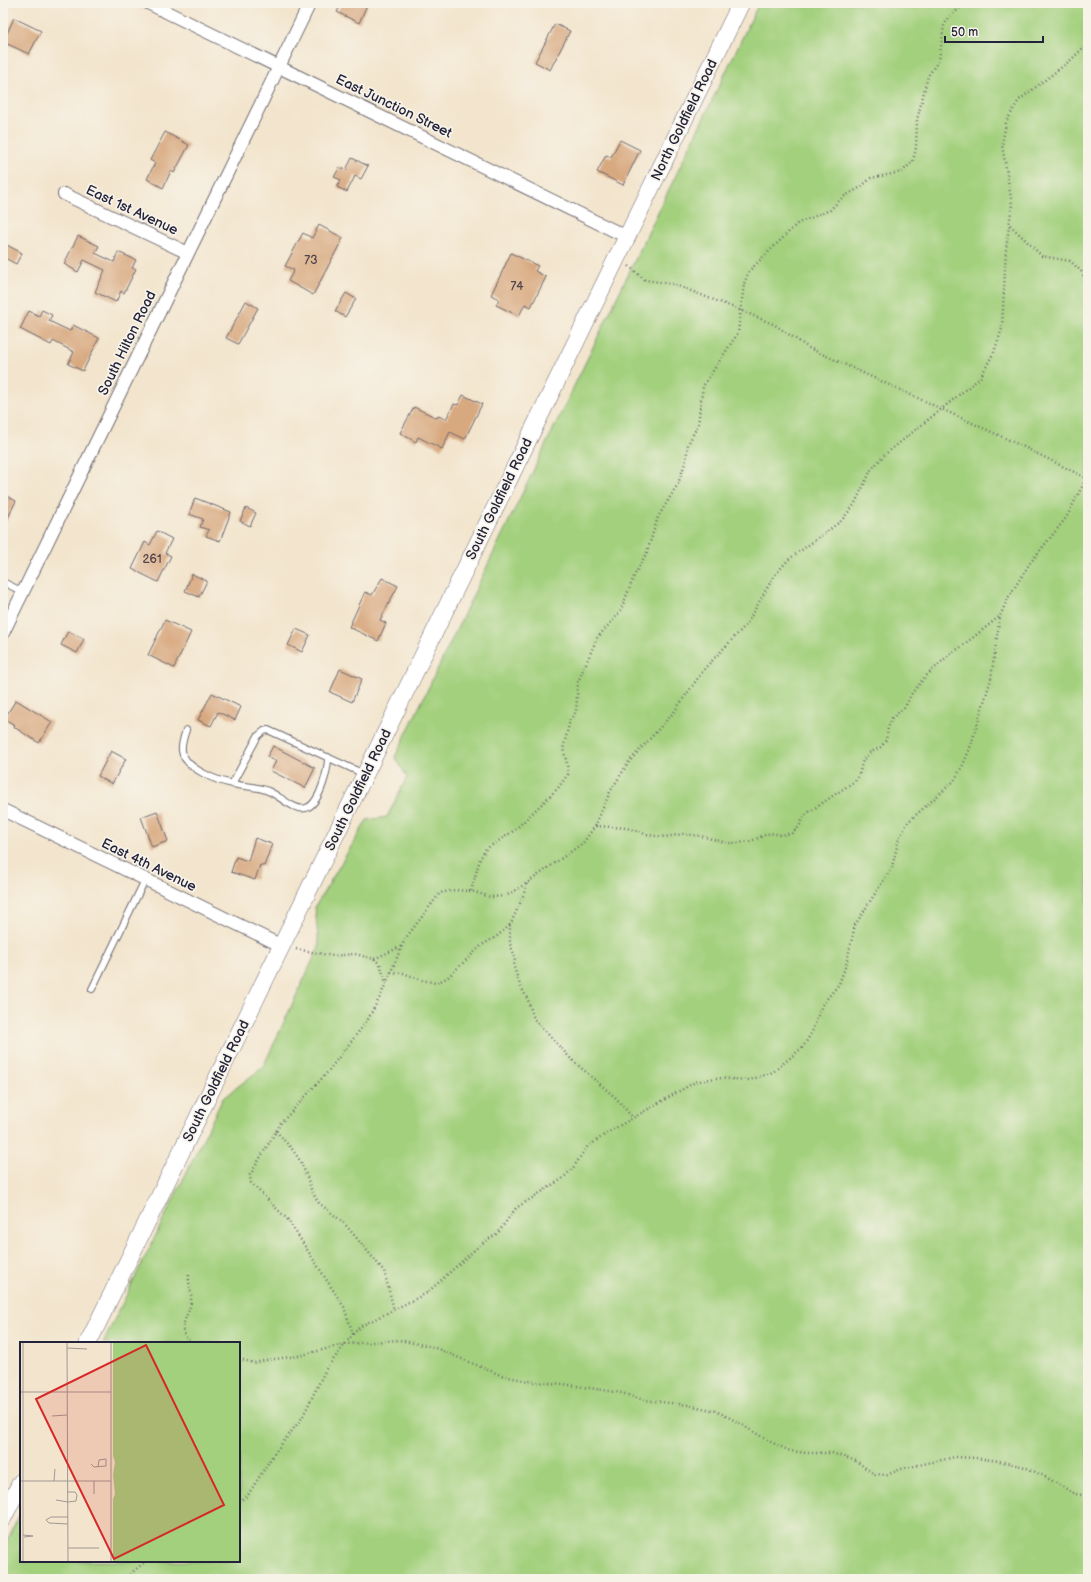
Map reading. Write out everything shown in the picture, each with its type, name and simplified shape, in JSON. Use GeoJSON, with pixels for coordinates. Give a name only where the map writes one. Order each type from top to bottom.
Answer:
{"type":"FeatureCollection","features":[{"type":"Feature","properties":{"kind":"main road","name":"North Goldfield Road"},"geometry":{"type":"LineString","coordinates":[[627,237],[741,3]]}},
{"type":"Feature","properties":{"kind":"main road","name":"South Goldfield Road"},"geometry":{"type":"LineString","coordinates":[[88,1342],[627,237]]}},
{"type":"Feature","properties":{"kind":"main road"},"geometry":{"type":"LineString","coordinates":[[3,1518],[20,1484]]}},
{"type":"Feature","properties":{"kind":"street","name":"East Junction Street"},"geometry":{"type":"LineString","coordinates":[[148,3],[627,237]]}},
{"type":"Feature","properties":{"kind":"street","name":"South Hilton Road"},"geometry":{"type":"LineString","coordinates":[[3,633],[310,3]]}},
{"type":"Feature","properties":{"kind":"street","name":"East 1st Avenue"},"geometry":{"type":"LineString","coordinates":[[64,194],[188,253]]}},
{"type":"Feature","properties":{"kind":"street","name":"East 4th Avenue"},"geometry":{"type":"LineString","coordinates":[[3,810],[282,946]]}},
{"type":"Feature","properties":{"kind":"lane"},"geometry":{"type":"LineString","coordinates":[[3,582],[23,592]]}},
{"type":"Feature","properties":{"kind":"lane"},"geometry":{"type":"LineString","coordinates":[[186,730],[182,750],[185,760],[196,770],[232,784],[256,787],[270,791],[293,806],[302,809],[313,804],[324,784],[327,773],[328,757]]}},
{"type":"Feature","properties":{"kind":"lane"},"geometry":{"type":"LineString","coordinates":[[232,784],[258,736],[264,731],[268,730],[365,774]]}},
{"type":"Feature","properties":{"kind":"lane"},"geometry":{"type":"LineString","coordinates":[[92,990],[145,880]]}},
{"type":"Feature","properties":{"kind":"path"},"geometry":{"type":"LineString","coordinates":[[471,892],[480,859],[486,849],[515,830],[558,788],[568,774],[563,749],[570,720],[576,712],[578,682],[597,638],[620,612],[635,574],[647,552],[658,517],[678,484],[686,460],[688,444],[698,426],[703,386],[738,332],[744,284],[749,271],[798,223],[830,210],[843,197],[861,187],[871,178],[902,172],[913,161],[916,148],[918,120],[928,76],[939,60],[944,26],[948,18],[966,3]]}},
{"type":"Feature","properties":{"kind":"path"},"geometry":{"type":"LineString","coordinates":[[353,1334],[344,1307],[288,1220],[251,1183],[250,1174],[281,1123],[326,1074],[367,1021],[386,983],[405,939],[440,893],[455,890],[491,897],[506,896],[583,843],[596,826],[610,792],[628,763],[674,712],[705,668],[746,625],[774,576],[788,560],[841,520],[854,504],[871,470],[882,456],[943,409],[980,378],[994,352],[1002,329],[1006,249],[1012,204],[1002,145],[1006,122],[1019,100],[1071,60],[1088,43]]}},
{"type":"Feature","properties":{"kind":"path"},"geometry":{"type":"LineString","coordinates":[[1009,224],[1042,256],[1070,261],[1081,271],[1088,284]]}},
{"type":"Feature","properties":{"kind":"path"},"geometry":{"type":"LineString","coordinates":[[240,1501],[248,1495],[273,1455],[302,1418],[326,1369],[361,1326],[427,1293],[481,1244],[498,1233],[516,1208],[562,1179],[573,1168],[586,1148],[633,1118],[695,1082],[715,1078],[750,1080],[773,1072],[803,1047],[812,1032],[822,1005],[839,984],[846,965],[855,925],[892,867],[899,838],[908,822],[954,781],[964,763],[991,679],[1000,616],[1008,598],[1030,563],[1066,518],[1087,477],[809,348],[774,325],[673,284],[646,280],[632,268],[616,259]]}},
{"type":"Feature","properties":{"kind":"path"},"geometry":{"type":"LineString","coordinates":[[596,826],[627,828],[648,835],[665,837],[683,834],[701,836],[727,843],[751,841],[770,833],[782,835],[792,833],[799,828],[803,818],[809,812],[855,781],[859,775],[863,760],[869,753],[881,747],[886,740],[888,728],[892,718],[905,707],[912,693],[925,677],[950,654],[1000,616]]}},
{"type":"Feature","properties":{"kind":"path"},"geometry":{"type":"LineString","coordinates":[[391,972],[403,973],[436,983],[447,978],[482,945],[496,937],[510,925],[522,899],[527,883]]}},
{"type":"Feature","properties":{"kind":"path"},"geometry":{"type":"LineString","coordinates":[[510,925],[510,944],[515,957],[514,967],[520,985],[528,1000],[534,1020],[572,1060],[616,1098],[633,1118]]}},
{"type":"Feature","properties":{"kind":"path"},"geometry":{"type":"LineString","coordinates":[[282,946],[333,956],[355,954],[374,959],[380,964],[386,983]]}},
{"type":"Feature","properties":{"kind":"path"},"geometry":{"type":"LineString","coordinates":[[374,959],[402,946]]}},
{"type":"Feature","properties":{"kind":"path"},"geometry":{"type":"LineString","coordinates":[[276,1131],[301,1162],[312,1192],[319,1203],[344,1223],[384,1271],[394,1310]]}},
{"type":"Feature","properties":{"kind":"path"},"geometry":{"type":"LineString","coordinates":[[189,1275],[188,1282],[191,1292],[191,1302],[183,1329],[186,1339],[190,1342]]}},
{"type":"Feature","properties":{"kind":"path"},"geometry":{"type":"LineString","coordinates":[[240,1359],[254,1364],[267,1360],[298,1356],[346,1344],[399,1340],[433,1347],[503,1376],[534,1382],[564,1384],[607,1391],[644,1400],[688,1405],[716,1411],[790,1451],[832,1453],[856,1461],[874,1474],[888,1475],[901,1469],[955,1457],[976,1458],[999,1461],[1025,1467],[1075,1494],[1088,1496]]}},
{"type":"Feature","properties":{"kind":"path"},"geometry":{"type":"LineString","coordinates":[[124,1579],[145,1562]]}},
{"type":"Feature","properties":{"kind":"green space"},"geometry":{"type":"Polygon","coordinates":[[[759,3],[1088,3],[1088,1579],[3,1579],[3,1549],[20,1514],[20,1562],[240,1562],[240,1342],[103,1342],[223,1098],[263,1067],[319,947],[315,907],[367,820],[387,817],[407,777],[395,757],[759,3]]]}},
{"type":"Feature","properties":{"kind":"building"},"geometry":{"type":"Polygon","coordinates":[[[342,3],[368,3],[359,23],[337,12],[342,3]]]}},
{"type":"Feature","properties":{"kind":"building"},"geometry":{"type":"Polygon","coordinates":[[[14,18],[41,31],[29,54],[3,42],[14,18]]]}},
{"type":"Feature","properties":{"kind":"building"},"geometry":{"type":"Polygon","coordinates":[[[555,24],[570,31],[550,70],[535,62],[555,24]]]}},
{"type":"Feature","properties":{"kind":"building"},"geometry":{"type":"Polygon","coordinates":[[[165,132],[189,145],[174,173],[171,171],[163,188],[147,179],[155,163],[150,160],[165,132]]]}},
{"type":"Feature","properties":{"kind":"building"},"geometry":{"type":"Polygon","coordinates":[[[620,140],[640,150],[623,185],[597,172],[606,155],[611,157],[620,140]]]}},
{"type":"Feature","properties":{"kind":"building"},"geometry":{"type":"Polygon","coordinates":[[[352,158],[368,166],[361,179],[355,176],[347,192],[337,187],[341,180],[334,177],[340,167],[346,170],[352,158]]]}},
{"type":"Feature","properties":{"kind":"building"},"geometry":{"type":"Polygon","coordinates":[[[319,225],[343,238],[313,295],[288,281],[294,270],[285,266],[303,233],[312,238],[319,225]]]}},
{"type":"Feature","properties":{"kind":"building"},"geometry":{"type":"Polygon","coordinates":[[[78,236],[99,246],[95,253],[114,262],[118,252],[136,260],[132,268],[136,269],[124,293],[121,291],[116,302],[95,292],[105,270],[84,260],[78,272],[64,264],[78,236]]]}},
{"type":"Feature","properties":{"kind":"building"},"geometry":{"type":"Polygon","coordinates":[[[3,243],[22,253],[16,264],[3,257],[3,243]]]}},
{"type":"Feature","properties":{"kind":"building"},"geometry":{"type":"Polygon","coordinates":[[[511,253],[538,266],[535,271],[546,277],[531,307],[525,304],[519,316],[496,305],[499,299],[491,295],[511,253]]]}},
{"type":"Feature","properties":{"kind":"building"},"geometry":{"type":"Polygon","coordinates":[[[346,293],[356,299],[345,317],[335,311],[346,293]]]}},
{"type":"Feature","properties":{"kind":"building"},"geometry":{"type":"Polygon","coordinates":[[[246,301],[258,308],[238,344],[226,338],[246,301]]]}},
{"type":"Feature","properties":{"kind":"building"},"geometry":{"type":"Polygon","coordinates":[[[42,310],[52,315],[49,321],[70,331],[73,325],[99,338],[83,371],[68,364],[74,352],[53,341],[51,345],[20,329],[29,311],[39,316],[42,310]]]}},
{"type":"Feature","properties":{"kind":"building"},"geometry":{"type":"Polygon","coordinates":[[[463,395],[482,404],[465,439],[450,432],[442,449],[418,437],[416,442],[400,433],[414,407],[437,418],[438,416],[446,419],[454,404],[458,405],[463,395]]]}},
{"type":"Feature","properties":{"kind":"building"},"geometry":{"type":"Polygon","coordinates":[[[3,494],[16,501],[3,528],[3,494]]]}},
{"type":"Feature","properties":{"kind":"building"},"geometry":{"type":"Polygon","coordinates":[[[195,498],[231,512],[220,541],[206,536],[209,530],[200,527],[203,519],[189,514],[195,498]]]}},
{"type":"Feature","properties":{"kind":"building"},"geometry":{"type":"Polygon","coordinates":[[[246,508],[256,513],[250,526],[240,521],[246,508]]]}},
{"type":"Feature","properties":{"kind":"building"},"geometry":{"type":"Polygon","coordinates":[[[157,531],[172,539],[165,553],[171,556],[158,582],[132,569],[145,542],[150,545],[157,531]]]}},
{"type":"Feature","properties":{"kind":"building"},"geometry":{"type":"Polygon","coordinates":[[[192,574],[207,581],[199,597],[185,591],[192,574]]]}},
{"type":"Feature","properties":{"kind":"building"},"geometry":{"type":"Polygon","coordinates":[[[382,578],[398,586],[380,620],[386,623],[378,641],[349,627],[365,592],[372,595],[382,578]]]}},
{"type":"Feature","properties":{"kind":"building"},"geometry":{"type":"Polygon","coordinates":[[[165,620],[191,632],[174,668],[148,655],[165,620]]]}},
{"type":"Feature","properties":{"kind":"building"},"geometry":{"type":"Polygon","coordinates":[[[296,629],[310,635],[302,652],[288,645],[296,629]]]}},
{"type":"Feature","properties":{"kind":"building"},"geometry":{"type":"Polygon","coordinates":[[[68,631],[84,639],[77,653],[61,645],[68,631]]]}},
{"type":"Feature","properties":{"kind":"building"},"geometry":{"type":"Polygon","coordinates":[[[340,669],[362,679],[352,702],[330,692],[340,669]]]}},
{"type":"Feature","properties":{"kind":"building"},"geometry":{"type":"Polygon","coordinates":[[[212,693],[241,707],[235,720],[218,712],[211,726],[198,720],[212,693]]]}},
{"type":"Feature","properties":{"kind":"building"},"geometry":{"type":"Polygon","coordinates":[[[16,700],[52,722],[39,743],[14,727],[15,725],[4,719],[16,700]]]}},
{"type":"Feature","properties":{"kind":"building"},"geometry":{"type":"Polygon","coordinates":[[[273,746],[315,768],[305,788],[271,771],[276,761],[267,757],[273,746]]]}},
{"type":"Feature","properties":{"kind":"building"},"geometry":{"type":"Polygon","coordinates":[[[111,751],[126,759],[112,784],[98,776],[111,751]]]}},
{"type":"Feature","properties":{"kind":"building"},"geometry":{"type":"Polygon","coordinates":[[[157,811],[168,841],[152,847],[141,817],[157,811]]]}},
{"type":"Feature","properties":{"kind":"building"},"geometry":{"type":"Polygon","coordinates":[[[255,838],[272,844],[264,866],[260,865],[255,880],[231,872],[236,857],[248,861],[255,838]]]}}]}
